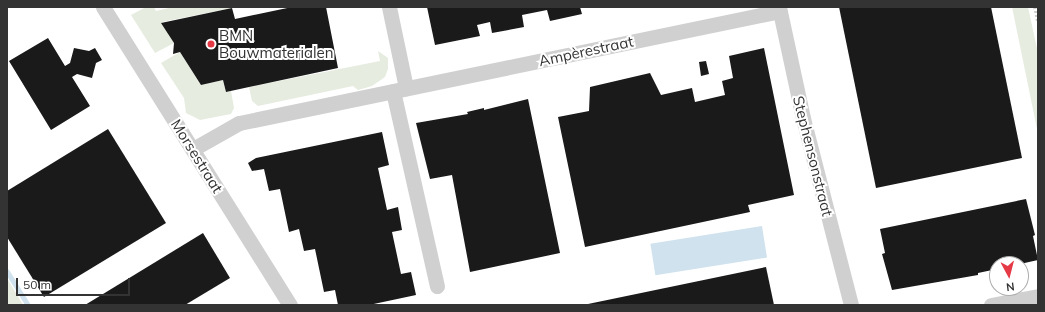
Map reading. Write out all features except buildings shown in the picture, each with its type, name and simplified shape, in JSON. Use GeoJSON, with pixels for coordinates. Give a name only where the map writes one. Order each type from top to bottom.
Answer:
{"type":"FeatureCollection","features":[{"type":"Feature","properties":{"kind":"street","name":"Morsestraat"},"geometry":{"type":"LineString","coordinates":[[103,7],[290,305]]}},
{"type":"Feature","properties":{"kind":"street"},"geometry":{"type":"LineString","coordinates":[[389,7],[399,90],[437,286]]}},
{"type":"Feature","properties":{"kind":"street","name":"Ampèrestraat"},"geometry":{"type":"LineString","coordinates":[[193,149],[239,123],[780,9]]}},
{"type":"Feature","properties":{"kind":"street","name":"Stephensonstraat"},"geometry":{"type":"LineString","coordinates":[[780,9],[803,118],[851,305]]}},
{"type":"Feature","properties":{"kind":"street"},"geometry":{"type":"LineString","coordinates":[[991,305],[1038,296]]}},
{"type":"Feature","properties":{"kind":"path"},"geometry":{"type":"LineString","coordinates":[[1035,7],[1038,22]]}},
{"type":"Feature","properties":{"kind":"shaded area"},"geometry":{"type":"Polygon","coordinates":[[[146,7],[154,7],[156,11],[173,7],[232,8],[162,22],[174,43],[155,53],[131,15],[146,7]]]}},
{"type":"Feature","properties":{"kind":"shaded area"},"geometry":{"type":"Polygon","coordinates":[[[1012,7],[1028,7],[1038,53],[1038,134],[1012,7]]]}},
{"type":"Feature","properties":{"kind":"shaded area"},"geometry":{"type":"Polygon","coordinates":[[[378,51],[388,58],[388,69],[385,77],[372,86],[358,90],[353,86],[258,106],[252,101],[249,87],[380,61],[378,51]]]}},
{"type":"Feature","properties":{"kind":"shaded area"},"geometry":{"type":"Polygon","coordinates":[[[180,52],[201,85],[223,80],[226,92],[231,91],[234,108],[231,114],[200,120],[186,113],[184,98],[161,63],[180,52]]]}},
{"type":"Feature","properties":{"kind":"shaded area"},"geometry":{"type":"Polygon","coordinates":[[[7,278],[23,305],[7,305],[7,278]]]}},
{"type":"Feature","properties":{"kind":"water"},"geometry":{"type":"Polygon","coordinates":[[[762,226],[767,258],[655,275],[650,244],[762,226]]]}},
{"type":"Feature","properties":{"kind":"waterway"},"geometry":{"type":"LineString","coordinates":[[7,271],[28,305]]}},
{"type":"Feature","properties":{"kind":"place","name":"BMN Bouwmaterialen"},"geometry":{"type":"Point","coordinates":[211,44]}}]}
